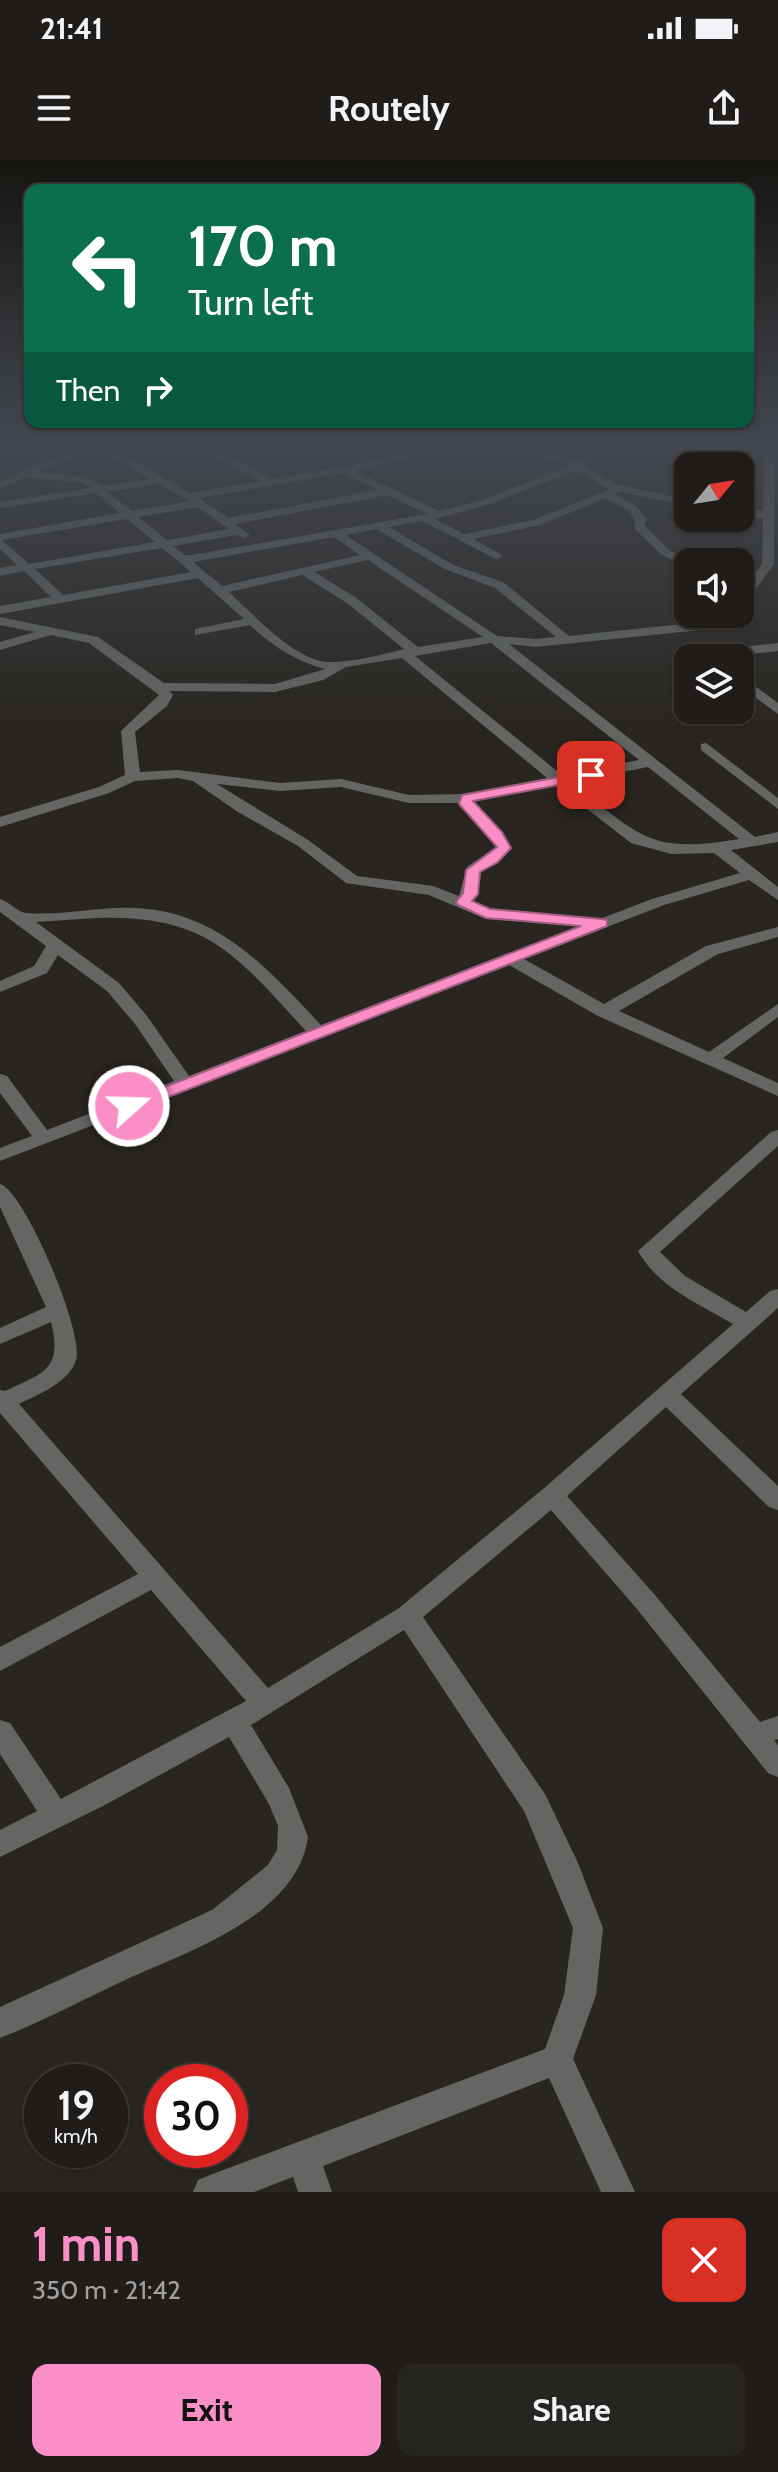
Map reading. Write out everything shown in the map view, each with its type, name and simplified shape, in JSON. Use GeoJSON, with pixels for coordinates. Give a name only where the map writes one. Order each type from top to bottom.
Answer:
{"type":"FeatureCollection","features":[{"type":"Feature","properties":{"kind":"street"},"geometry":{"type":"LineString","coordinates":[[156,539],[220,590],[251,621],[303,658],[327,666],[494,639],[535,643],[674,626]]}},
{"type":"Feature","properties":{"kind":"street"},"geometry":{"type":"LineString","coordinates":[[0,572],[193,539]]}},
{"type":"Feature","properties":{"kind":"street"},"geometry":{"type":"LineString","coordinates":[[250,539],[261,546]]}},
{"type":"Feature","properties":{"kind":"street"},"geometry":{"type":"LineString","coordinates":[[183,560],[298,539]]}},
{"type":"Feature","properties":{"kind":"street"},"geometry":{"type":"LineString","coordinates":[[345,539],[494,639],[751,841]]}},
{"type":"Feature","properties":{"kind":"street"},"geometry":{"type":"LineString","coordinates":[[401,539],[456,570],[499,585],[567,640]]}},
{"type":"Feature","properties":{"kind":"street"},"geometry":{"type":"LineString","coordinates":[[465,539],[496,556]]}},
{"type":"Feature","properties":{"kind":"street"},"geometry":{"type":"LineString","coordinates":[[651,539],[674,557]]}},
{"type":"Feature","properties":{"kind":"street"},"geometry":{"type":"LineString","coordinates":[[754,582],[768,564],[769,539]]}},
{"type":"Feature","properties":{"kind":"street"},"geometry":{"type":"LineString","coordinates":[[0,543],[60,599]]}},
{"type":"Feature","properties":{"kind":"street"},"geometry":{"type":"LineString","coordinates":[[220,590],[371,556]]}},
{"type":"Feature","properties":{"kind":"street"},"geometry":{"type":"LineString","coordinates":[[303,571],[351,600],[560,782],[636,840],[656,849],[680,852],[778,837]]}},
{"type":"Feature","properties":{"kind":"street"},"geometry":{"type":"LineString","coordinates":[[0,610],[201,574]]}},
{"type":"Feature","properties":{"kind":"street"},"geometry":{"type":"LineString","coordinates":[[0,621],[93,640],[161,687],[166,695],[162,703],[128,731],[126,741],[135,771],[132,777]]}},
{"type":"Feature","properties":{"kind":"street"},"geometry":{"type":"LineString","coordinates":[[199,632],[251,621]]}},
{"type":"Feature","properties":{"kind":"street"},"geometry":{"type":"LineString","coordinates":[[0,646],[55,631]]}},
{"type":"Feature","properties":{"kind":"street"},"geometry":{"type":"LineString","coordinates":[[754,651],[778,647]]}},
{"type":"Feature","properties":{"kind":"street"},"geometry":{"type":"LineString","coordinates":[[161,687],[243,690],[289,687],[314,681],[341,666]]}},
{"type":"Feature","properties":{"kind":"street"},"geometry":{"type":"LineString","coordinates":[[754,690],[778,710]]}},
{"type":"Feature","properties":{"kind":"street"},"geometry":{"type":"LineString","coordinates":[[762,697],[778,695]]}},
{"type":"Feature","properties":{"kind":"street"},"geometry":{"type":"LineString","coordinates":[[706,747],[778,805]]}},
{"type":"Feature","properties":{"kind":"street"},"geometry":{"type":"LineString","coordinates":[[0,822],[82,798],[132,777],[178,774],[280,787],[341,783],[409,799],[467,798],[653,762]]}},
{"type":"Feature","properties":{"kind":"street"},"geometry":{"type":"LineString","coordinates":[[198,778],[243,809],[303,843],[352,880],[412,886],[463,902],[486,914],[602,923]]}},
{"type":"Feature","properties":{"kind":"street"},"geometry":{"type":"LineString","coordinates":[[463,902],[470,894],[473,870],[493,859],[504,848],[497,835],[466,804],[467,798]]}},
{"type":"Feature","properties":{"kind":"street"},"geometry":{"type":"LineString","coordinates":[[717,847],[778,895]]}},
{"type":"Feature","properties":{"kind":"street"},"geometry":{"type":"LineString","coordinates":[[0,1155],[684,892],[752,874]]}},
{"type":"Feature","properties":{"kind":"street"},"geometry":{"type":"LineString","coordinates":[[0,904],[56,943],[126,1001],[186,1085]]}},
{"type":"Feature","properties":{"kind":"street"},"geometry":{"type":"LineString","coordinates":[[21,918],[145,914],[190,923],[241,954],[319,1034]]}},
{"type":"Feature","properties":{"kind":"street"},"geometry":{"type":"LineString","coordinates":[[604,1012],[712,950],[778,932]]}},
{"type":"Feature","properties":{"kind":"street"},"geometry":{"type":"LineString","coordinates":[[0,987],[41,969],[56,943]]}},
{"type":"Feature","properties":{"kind":"street"},"geometry":{"type":"LineString","coordinates":[[511,959],[604,1012],[778,1090]]}},
{"type":"Feature","properties":{"kind":"street"},"geometry":{"type":"LineString","coordinates":[[709,1060],[778,1009]]}},
{"type":"Feature","properties":{"kind":"street"},"geometry":{"type":"LineString","coordinates":[[0,1080],[43,1138]]}},
{"type":"Feature","properties":{"kind":"street"},"geometry":{"type":"LineString","coordinates":[[0,1844],[265,1704],[408,1615],[768,1310],[665,1272],[652,1260],[649,1251],[778,1136]]}},
{"type":"Feature","properties":{"kind":"street"},"geometry":{"type":"LineString","coordinates":[[0,1190],[34,1254],[68,1347],[64,1362],[57,1371],[2,1400],[265,1704]]}},
{"type":"Feature","properties":{"kind":"street"},"geometry":{"type":"LineString","coordinates":[[0,1337],[57,1310]]}},
{"type":"Feature","properties":{"kind":"street"},"geometry":{"type":"LineString","coordinates":[[667,1394],[778,1501]]}},
{"type":"Feature","properties":{"kind":"street"},"geometry":{"type":"LineString","coordinates":[[552,1495],[766,1731],[778,1765]]}},
{"type":"Feature","properties":{"kind":"street"},"geometry":{"type":"LineString","coordinates":[[0,1660],[156,1576]]}},
{"type":"Feature","properties":{"kind":"street"},"geometry":{"type":"LineString","coordinates":[[408,1615],[535,1803],[588,1928],[580,1995],[557,2060],[618,2192]]}},
{"type":"Feature","properties":{"kind":"street"},"geometry":{"type":"LineString","coordinates":[[0,2023],[223,1920],[253,1899],[278,1873],[291,1853],[295,1835],[285,1809],[234,1721]]}},
{"type":"Feature","properties":{"kind":"street"},"geometry":{"type":"LineString","coordinates":[[0,1731],[56,1816]]}},
{"type":"Feature","properties":{"kind":"street"},"geometry":{"type":"LineString","coordinates":[[210,2192],[557,2060]]}},
{"type":"Feature","properties":{"kind":"street"},"geometry":{"type":"LineString","coordinates":[[303,2157],[315,2192]]}},
{"type":"Feature","properties":{"kind":"route"},"geometry":{"type":"LineString","coordinates":[[129,1106],[602,923],[486,914],[463,902],[470,894],[473,870],[493,859],[504,848],[497,835],[466,804],[467,798],[591,775]]}}]}
